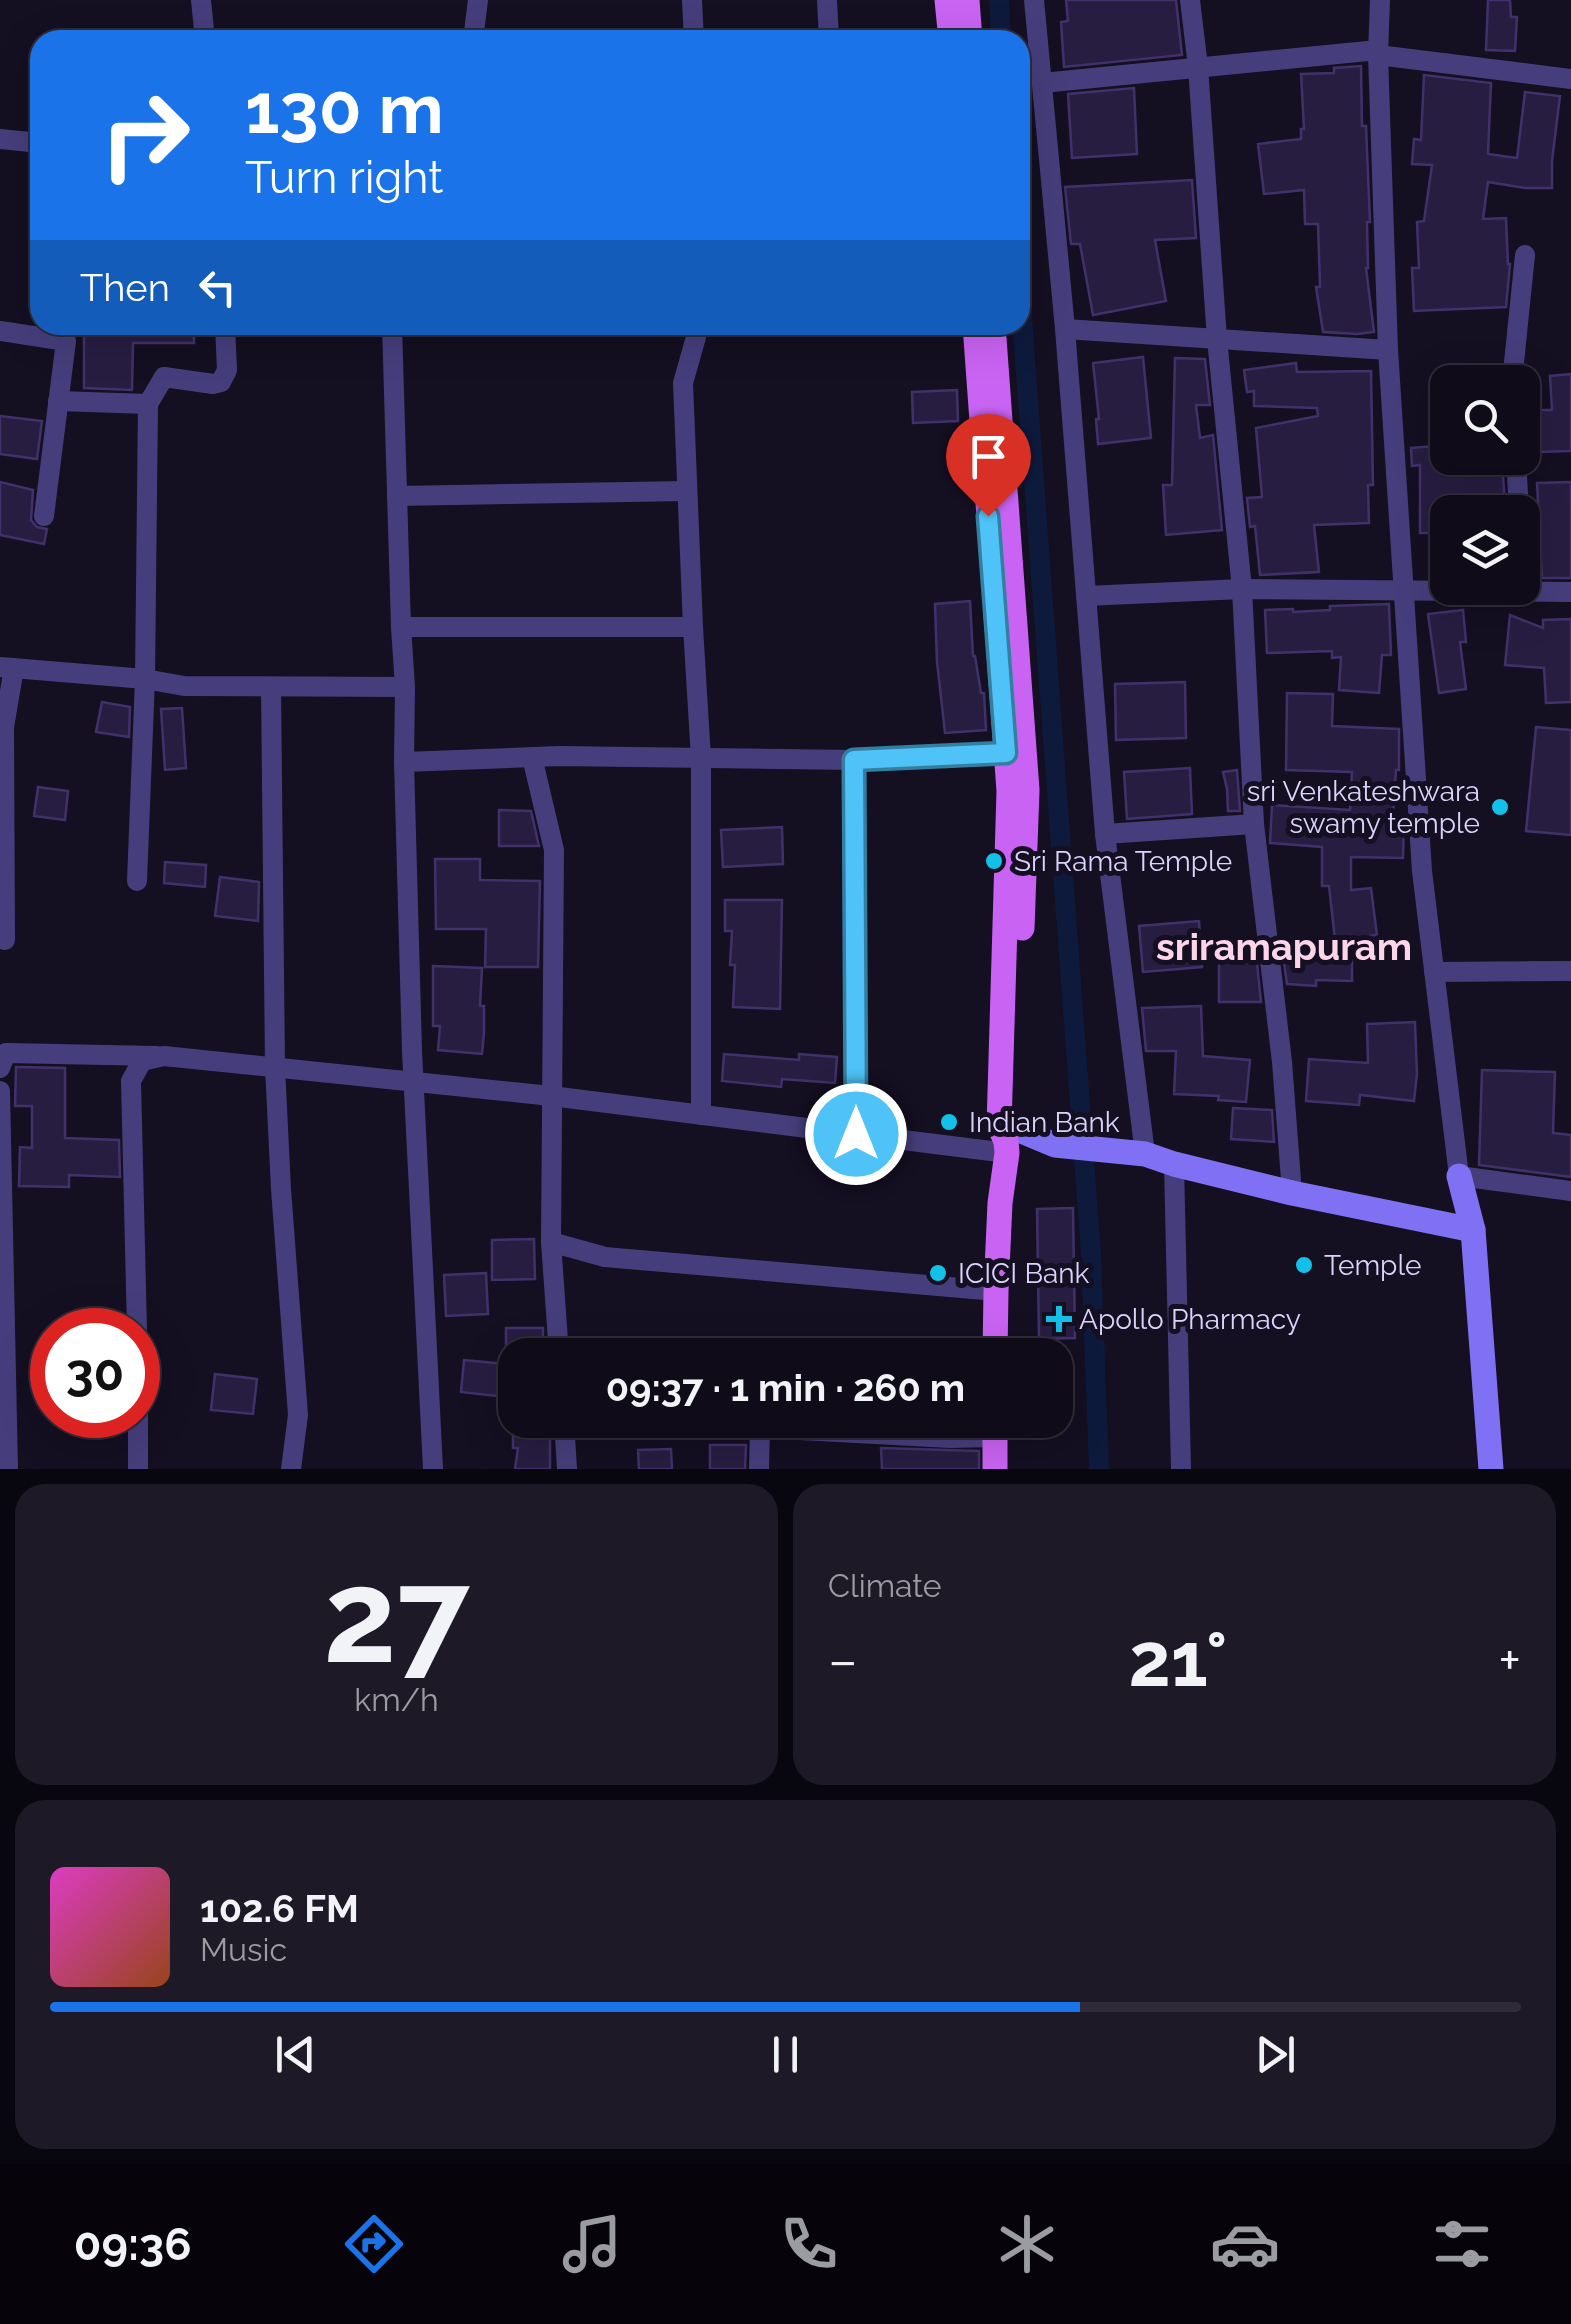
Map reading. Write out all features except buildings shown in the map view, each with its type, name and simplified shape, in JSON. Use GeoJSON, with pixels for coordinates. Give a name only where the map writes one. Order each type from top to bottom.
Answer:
{"type":"FeatureCollection","features":[{"type":"Feature","properties":{"kind":"main road"},"geometry":{"type":"LineString","coordinates":[[947,0],[949,30]]}},
{"type":"Feature","properties":{"kind":"main road"},"geometry":{"type":"LineString","coordinates":[[967,0],[969,30]]}},
{"type":"Feature","properties":{"kind":"main road"},"geometry":{"type":"LineString","coordinates":[[975,335],[1015,753]]}},
{"type":"Feature","properties":{"kind":"main road"},"geometry":{"type":"LineString","coordinates":[[994,335],[1015,753],[1009,791],[1006,1137],[996,1338]]}},
{"type":"Feature","properties":{"kind":"main road"},"geometry":{"type":"LineString","coordinates":[[1006,1137],[1134,1152],[1292,1193],[1474,1248]]}},
{"type":"Feature","properties":{"kind":"main road"},"geometry":{"type":"LineString","coordinates":[[1459,1176],[1474,1248],[1492,1469]]}},
{"type":"Feature","properties":{"kind":"main road"},"geometry":{"type":"LineString","coordinates":[[995,1438],[995,1469]]}},
{"type":"Feature","properties":{"kind":"street"},"geometry":{"type":"LineString","coordinates":[[201,0],[204,30]]}},
{"type":"Feature","properties":{"kind":"street"},"geometry":{"type":"LineString","coordinates":[[474,30],[478,0]]}},
{"type":"Feature","properties":{"kind":"street"},"geometry":{"type":"LineString","coordinates":[[692,0],[694,30]]}},
{"type":"Feature","properties":{"kind":"street"},"geometry":{"type":"LineString","coordinates":[[827,0],[828,30]]}},
{"type":"Feature","properties":{"kind":"street"},"geometry":{"type":"LineString","coordinates":[[1034,0],[1134,1152]]}},
{"type":"Feature","properties":{"kind":"street"},"geometry":{"type":"LineString","coordinates":[[1190,0],[1242,589],[1254,824],[1282,1062],[1292,1193]]}},
{"type":"Feature","properties":{"kind":"street"},"geometry":{"type":"LineString","coordinates":[[1380,0],[1378,53],[1388,350],[1422,871],[1459,1176],[1571,1190]]}},
{"type":"Feature","properties":{"kind":"street"},"geometry":{"type":"LineString","coordinates":[[1042,82],[1378,53],[1571,79]]}},
{"type":"Feature","properties":{"kind":"street"},"geometry":{"type":"LineString","coordinates":[[0,139],[30,142]]}},
{"type":"Feature","properties":{"kind":"street"},"geometry":{"type":"LineString","coordinates":[[1514,365],[1525,255]]}},
{"type":"Feature","properties":{"kind":"street"},"geometry":{"type":"LineString","coordinates":[[1065,329],[1388,350]]}},
{"type":"Feature","properties":{"kind":"street"},"geometry":{"type":"LineString","coordinates":[[0,331],[66,341],[44,516]]}},
{"type":"Feature","properties":{"kind":"street"},"geometry":{"type":"LineString","coordinates":[[137,880],[145,679],[148,404],[164,377],[221,382],[227,370],[225,335]]}},
{"type":"Feature","properties":{"kind":"street"},"geometry":{"type":"LineString","coordinates":[[392,335],[414,1082],[433,1469]]}},
{"type":"Feature","properties":{"kind":"street"},"geometry":{"type":"LineString","coordinates":[[696,335],[684,383],[692,627],[702,758],[701,1115]]}},
{"type":"Feature","properties":{"kind":"street"},"geometry":{"type":"LineString","coordinates":[[58,401],[148,404]]}},
{"type":"Feature","properties":{"kind":"street"},"geometry":{"type":"LineString","coordinates":[[397,496],[687,491]]}},
{"type":"Feature","properties":{"kind":"street"},"geometry":{"type":"LineString","coordinates":[[1540,587],[1571,592]]}},
{"type":"Feature","properties":{"kind":"street"},"geometry":{"type":"LineString","coordinates":[[1086,596],[1242,589],[1430,590]]}},
{"type":"Feature","properties":{"kind":"street"},"geometry":{"type":"LineString","coordinates":[[401,627],[692,627]]}},
{"type":"Feature","properties":{"kind":"street"},"geometry":{"type":"LineString","coordinates":[[5,940],[7,668],[145,679],[184,686],[405,688]]}},
{"type":"Feature","properties":{"kind":"street"},"geometry":{"type":"LineString","coordinates":[[271,688],[275,1067],[298,1415],[291,1469]]}},
{"type":"Feature","properties":{"kind":"street"},"geometry":{"type":"LineString","coordinates":[[404,762],[532,757],[854,760],[1015,753]]}},
{"type":"Feature","properties":{"kind":"street"},"geometry":{"type":"LineString","coordinates":[[532,757],[554,850],[551,1242],[558,1338]]}},
{"type":"Feature","properties":{"kind":"street"},"geometry":{"type":"LineString","coordinates":[[854,760],[856,1134]]}},
{"type":"Feature","properties":{"kind":"street"},"geometry":{"type":"LineString","coordinates":[[1105,834],[1254,824]]}},
{"type":"Feature","properties":{"kind":"street"},"geometry":{"type":"LineString","coordinates":[[1434,972],[1571,972]]}},
{"type":"Feature","properties":{"kind":"street"},"geometry":{"type":"LineString","coordinates":[[0,1068],[6,1052],[164,1056],[551,1096],[856,1134],[1006,1137]]}},
{"type":"Feature","properties":{"kind":"street"},"geometry":{"type":"LineString","coordinates":[[136,1308],[131,1081],[142,1062],[164,1056]]}},
{"type":"Feature","properties":{"kind":"street"},"geometry":{"type":"LineString","coordinates":[[0,1091],[8,1469]]}},
{"type":"Feature","properties":{"kind":"street"},"geometry":{"type":"LineString","coordinates":[[1174,1164],[1180,1469]]}},
{"type":"Feature","properties":{"kind":"street"},"geometry":{"type":"LineString","coordinates":[[551,1242],[605,1257],[996,1291]]}},
{"type":"Feature","properties":{"kind":"street"},"geometry":{"type":"LineString","coordinates":[[138,1438],[138,1469]]}},
{"type":"Feature","properties":{"kind":"street"},"geometry":{"type":"LineString","coordinates":[[565,1438],[567,1469]]}},
{"type":"Feature","properties":{"kind":"street"},"geometry":{"type":"LineString","coordinates":[[759,1469],[760,1438]]}},
{"type":"Feature","properties":{"kind":"waterway"},"geometry":{"type":"LineString","coordinates":[[999,0],[1000,30]]}},
{"type":"Feature","properties":{"kind":"waterway"},"geometry":{"type":"LineString","coordinates":[[1023,335],[1091,1254],[1099,1469]]}},
{"type":"Feature","properties":{"kind":"place","name":"sri Venkateshwara swamy temple"},"geometry":{"type":"Point","coordinates":[1500,807]}},
{"type":"Feature","properties":{"kind":"place","name":"Sri Rama Temple"},"geometry":{"type":"Point","coordinates":[994,861]}},
{"type":"Feature","properties":{"kind":"place","name":"Indian Bank"},"geometry":{"type":"Point","coordinates":[949,1122]}},
{"type":"Feature","properties":{"kind":"place","name":"Temple"},"geometry":{"type":"Point","coordinates":[1304,1265]}},
{"type":"Feature","properties":{"kind":"place","name":"ICICI Bank"},"geometry":{"type":"Point","coordinates":[938,1273]}},
{"type":"Feature","properties":{"kind":"place","name":"Apollo Pharmacy"},"geometry":{"type":"Point","coordinates":[1059,1319]}},
{"type":"Feature","properties":{"kind":"district","name":"sriramapuram"},"geometry":{"type":"Point","coordinates":[1284,946]}},
{"type":"Feature","properties":{"kind":"route"},"geometry":{"type":"LineString","coordinates":[[856,1134],[854,760],[1006,753],[988,516]]}}]}
